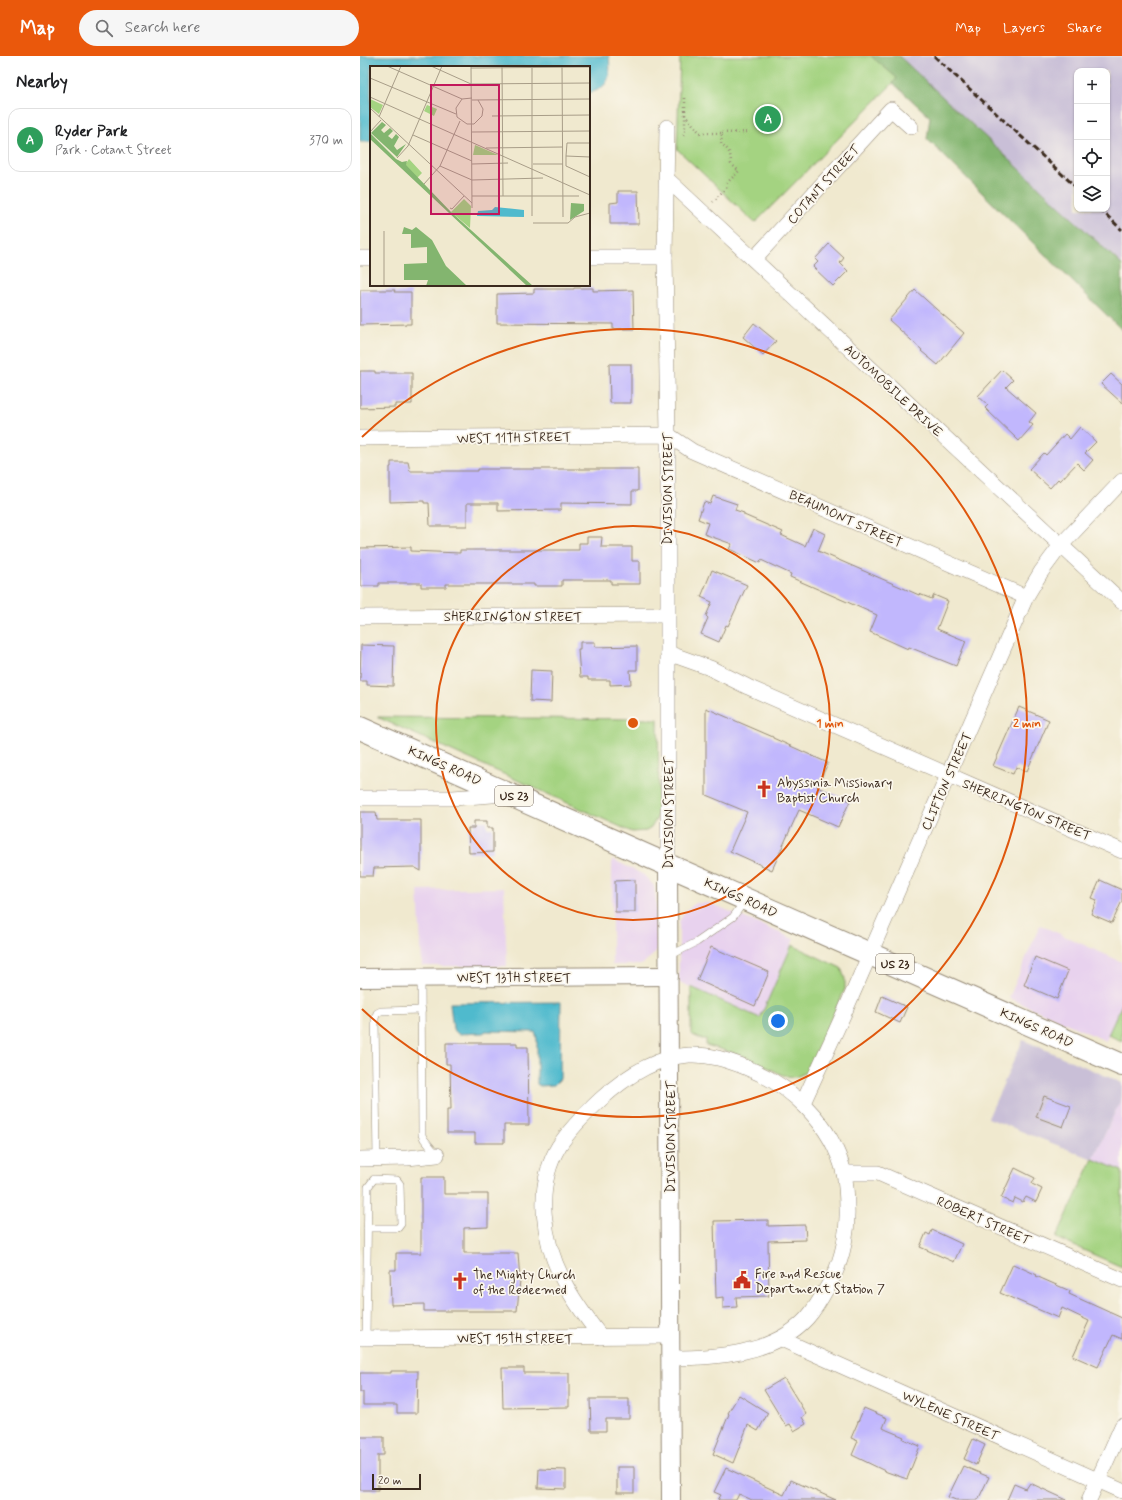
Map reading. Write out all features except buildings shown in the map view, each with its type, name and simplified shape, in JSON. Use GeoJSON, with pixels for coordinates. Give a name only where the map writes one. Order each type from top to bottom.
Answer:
{"type":"FeatureCollection","features":[{"type":"Feature","properties":{"kind":"main road","name":"KINGS ROAD"},"geometry":{"type":"LineString","coordinates":[[360,728],[1122,1065]]}},
{"type":"Feature","properties":{"kind":"street","name":"COTANT STREET"},"geometry":{"type":"LineString","coordinates":[[754,259],[891,109],[911,127]]}},
{"type":"Feature","properties":{"kind":"street","name":"DIVISION STREET"},"geometry":{"type":"LineString","coordinates":[[667,127],[665,257],[668,435],[667,615],[672,1500]]}},
{"type":"Feature","properties":{"kind":"street","name":"AUTOMOBILE DRIVE"},"geometry":{"type":"LineString","coordinates":[[667,179],[1122,602]]}},
{"type":"Feature","properties":{"kind":"street"},"geometry":{"type":"LineString","coordinates":[[590,257],[665,257]]}},
{"type":"Feature","properties":{"kind":"street","name":"WEST 11TH STREET"},"geometry":{"type":"LineString","coordinates":[[360,438],[668,435]]}},
{"type":"Feature","properties":{"kind":"street","name":"BEAUMONT STREET"},"geometry":{"type":"LineString","coordinates":[[668,435],[692,451],[1026,597]]}},
{"type":"Feature","properties":{"kind":"street","name":"CLIFTON STREET"},"geometry":{"type":"LineString","coordinates":[[803,1104],[949,776],[1026,597],[1041,572],[1061,545],[1122,481]]}},
{"type":"Feature","properties":{"kind":"street","name":"SHERRINGTON STREET"},"geometry":{"type":"LineString","coordinates":[[360,617],[667,615]]}},
{"type":"Feature","properties":{"kind":"street","name":"SHERRINGTON STREET"},"geometry":{"type":"LineString","coordinates":[[668,653],[710,668],[748,687],[1122,851]]}},
{"type":"Feature","properties":{"kind":"street"},"geometry":{"type":"LineString","coordinates":[[360,798],[453,798],[509,794]]}},
{"type":"Feature","properties":{"kind":"street","name":"WEST 13TH STREET"},"geometry":{"type":"LineString","coordinates":[[360,978],[669,976]]}},
{"type":"Feature","properties":{"kind":"street"},"geometry":{"type":"LineString","coordinates":[[601,1337],[564,1283],[548,1238],[544,1209],[544,1195],[548,1175],[559,1146],[580,1120],[611,1090],[641,1070],[670,1058],[695,1055],[725,1060],[755,1071],[782,1086],[803,1104],[815,1117],[833,1144],[844,1173],[847,1219],[844,1243],[836,1270],[822,1297],[807,1318],[781,1340],[736,1353],[718,1356],[671,1358]]}},
{"type":"Feature","properties":{"kind":"street"},"geometry":{"type":"LineString","coordinates":[[360,1159],[407,1158],[437,1155]]}},
{"type":"Feature","properties":{"kind":"street","name":"ROBERT STREET"},"geometry":{"type":"LineString","coordinates":[[844,1173],[878,1173],[1122,1280]]}},
{"type":"Feature","properties":{"kind":"street","name":"WEST 15TH STREET"},"geometry":{"type":"LineString","coordinates":[[363,1338],[671,1336]]}},
{"type":"Feature","properties":{"kind":"street","name":"WYLENE STREET"},"geometry":{"type":"LineString","coordinates":[[781,1340],[1122,1490]]}},
{"type":"Feature","properties":{"kind":"street"},"geometry":{"type":"LineString","coordinates":[[1089,1500],[1122,1426]]}},
{"type":"Feature","properties":{"kind":"lane"},"geometry":{"type":"LineString","coordinates":[[669,956],[697,942],[733,917],[746,899]]}},
{"type":"Feature","properties":{"kind":"lane"},"geometry":{"type":"LineString","coordinates":[[421,978],[422,1135],[424,1140],[437,1155]]}},
{"type":"Feature","properties":{"kind":"lane"},"geometry":{"type":"LineString","coordinates":[[377,1159],[375,1018],[377,1013],[380,1011],[422,1010]]}},
{"type":"Feature","properties":{"kind":"lane"},"geometry":{"type":"LineString","coordinates":[[363,1338],[366,1228],[368,1187],[374,1179],[397,1180],[400,1184],[401,1224],[398,1228],[366,1228]]}},
{"type":"Feature","properties":{"kind":"path"},"geometry":{"type":"LineString","coordinates":[[682,138],[685,132],[685,95]]}},
{"type":"Feature","properties":{"kind":"path"},"geometry":{"type":"LineString","coordinates":[[685,115],[700,133],[749,132]]}},
{"type":"Feature","properties":{"kind":"path"},"geometry":{"type":"LineString","coordinates":[[722,133],[722,144],[731,154],[731,164],[742,173]]}},
{"type":"Feature","properties":{"kind":"path"},"geometry":{"type":"LineString","coordinates":[[702,212],[726,188],[727,183],[739,171]]}},
{"type":"Feature","properties":{"kind":"shaded area"},"geometry":{"type":"Polygon","coordinates":[[[899,56],[1122,56],[1122,265],[899,56]]]}},
{"type":"Feature","properties":{"kind":"shaded area"},"geometry":{"type":"Polygon","coordinates":[[[612,859],[644,875],[654,886],[656,900],[657,950],[641,965],[612,965],[612,859]]]}},
{"type":"Feature","properties":{"kind":"shaded area"},"geometry":{"type":"Polygon","coordinates":[[[504,888],[507,966],[422,966],[418,890],[504,888]]]}},
{"type":"Feature","properties":{"kind":"shaded area"},"geometry":{"type":"Polygon","coordinates":[[[696,903],[710,903],[794,939],[760,1018],[679,982],[679,922],[685,911],[696,903]]]}},
{"type":"Feature","properties":{"kind":"shaded area"},"geometry":{"type":"Polygon","coordinates":[[[1040,925],[1122,962],[1122,1004],[1106,1041],[1009,998],[1040,925]]]}},
{"type":"Feature","properties":{"kind":"shaded area"},"geometry":{"type":"Polygon","coordinates":[[[1023,1040],[1122,1083],[1122,1097],[1093,1159],[988,1118],[1023,1040]]]}},
{"type":"Feature","properties":{"kind":"shaded area"},"geometry":{"type":"Polygon","coordinates":[[[1122,1097],[1122,1171],[1093,1159],[1122,1097]]]}},
{"type":"Feature","properties":{"kind":"green space"},"geometry":{"type":"Polygon","coordinates":[[[680,56],[871,56],[898,78],[755,223],[677,149],[680,56]]]}},
{"type":"Feature","properties":{"kind":"green space"},"geometry":{"type":"Polygon","coordinates":[[[871,56],[899,56],[1122,265],[1122,330],[927,139],[930,117],[893,83],[897,78],[871,56]]]}},
{"type":"Feature","properties":{"kind":"green space"},"geometry":{"type":"Polygon","coordinates":[[[377,717],[658,719],[659,795],[657,818],[651,828],[646,831],[632,832],[377,717]]]}},
{"type":"Feature","properties":{"kind":"green space"},"geometry":{"type":"Polygon","coordinates":[[[792,945],[841,968],[845,979],[845,989],[807,1072],[796,1077],[785,1076],[744,1056],[706,1045],[706,1039],[701,1039],[691,1034],[691,987],[760,1018],[792,945]]]}},
{"type":"Feature","properties":{"kind":"green space"},"geometry":{"type":"Polygon","coordinates":[[[1122,1004],[1122,1041],[1108,1035],[1122,1004]]]}},
{"type":"Feature","properties":{"kind":"green space"},"geometry":{"type":"Polygon","coordinates":[[[1093,1159],[1122,1171],[1122,1267],[1056,1238],[1093,1159]]]}},
{"type":"Feature","properties":{"kind":"water"},"geometry":{"type":"Polygon","coordinates":[[[360,56],[609,56],[610,69],[608,80],[601,88],[590,93],[590,66],[370,66],[370,142],[360,142],[360,56]]]}},
{"type":"Feature","properties":{"kind":"water"},"geometry":{"type":"Polygon","coordinates":[[[561,1002],[560,1079],[554,1085],[540,1086],[537,1084],[537,1039],[535,1032],[486,1031],[483,1033],[458,1034],[453,1029],[450,1003],[561,1002]]]}},
{"type":"Feature","properties":{"kind":"railway"},"geometry":{"type":"LineString","coordinates":[[934,56],[1074,185]]}},
{"type":"Feature","properties":{"kind":"railway"},"geometry":{"type":"LineString","coordinates":[[1103,212],[1122,230]]}},
{"type":"Feature","properties":{"kind":"place","name":"Ryder Park"},"geometry":{"type":"Point","coordinates":[768,119]}},
{"type":"Feature","properties":{"kind":"place","name":"Abyssinia Missionary Baptist Church"},"geometry":{"type":"Point","coordinates":[764,789]}},
{"type":"Feature","properties":{"kind":"place","name":"Fire and Rescue Department Station 7"},"geometry":{"type":"Point","coordinates":[742,1280]}},
{"type":"Feature","properties":{"kind":"place","name":"The Mighty Church of the Redeemed"},"geometry":{"type":"Point","coordinates":[460,1281]}}]}
